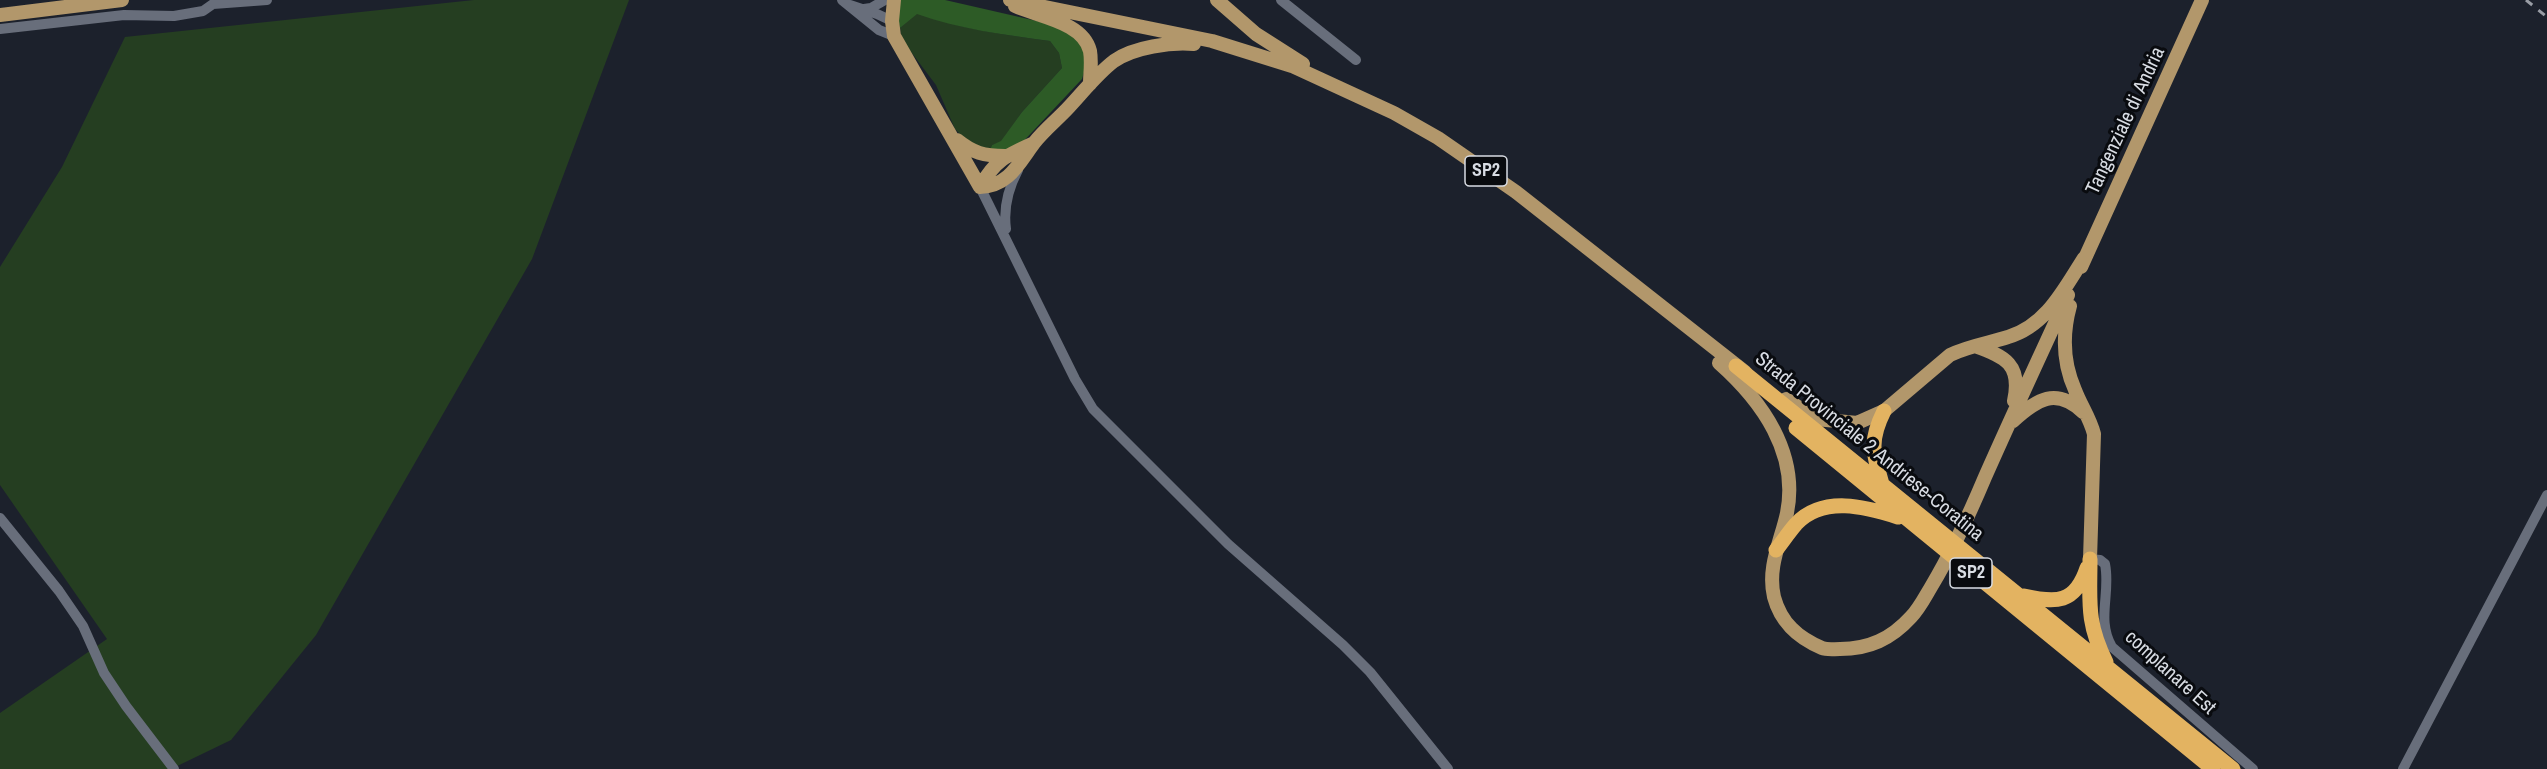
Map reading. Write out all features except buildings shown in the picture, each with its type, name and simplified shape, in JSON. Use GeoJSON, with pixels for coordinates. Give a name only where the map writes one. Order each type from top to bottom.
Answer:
{"type":"FeatureCollection","features":[{"type":"Feature","properties":{"kind":"highway","name":"Strada Provinciale 2 Andriese-Coratina"},"geometry":{"type":"LineString","coordinates":[[1734,370],[1882,484],[2233,769]]}},
{"type":"Feature","properties":{"kind":"highway","name":"Strada Provinciale 2 Andriese-Coratina"},"geometry":{"type":"LineString","coordinates":[[1734,370],[1907,520],[2213,769]]}},
{"type":"Feature","properties":{"kind":"highway"},"geometry":{"type":"LineString","coordinates":[[1882,484],[1873,453],[1872,440],[1884,411]]}},
{"type":"Feature","properties":{"kind":"highway"},"geometry":{"type":"LineString","coordinates":[[1776,550],[1798,522],[1819,510],[1846,505],[1869,508],[1907,520]]}},
{"type":"Feature","properties":{"kind":"highway"},"geometry":{"type":"LineString","coordinates":[[2019,594],[2048,601],[2062,599],[2082,583],[2090,560]]}},
{"type":"Feature","properties":{"kind":"highway"},"geometry":{"type":"LineString","coordinates":[[2090,560],[2090,621],[2097,645],[2109,668]]}},
{"type":"Feature","properties":{"kind":"main road"},"geometry":{"type":"LineString","coordinates":[[0,15],[122,0]]}},
{"type":"Feature","properties":{"kind":"main road"},"geometry":{"type":"LineString","coordinates":[[894,0],[891,21],[894,36],[980,187]]}},
{"type":"Feature","properties":{"kind":"main road"},"geometry":{"type":"LineString","coordinates":[[1002,0],[1080,34],[1090,51],[1090,84]]}},
{"type":"Feature","properties":{"kind":"main road","name":"Strada Provinciale 2 Andriese-Coratina"},"geometry":{"type":"LineString","coordinates":[[1010,0],[1212,41],[1292,66],[1394,113],[1473,161],[1617,272],[1734,370]]}},
{"type":"Feature","properties":{"kind":"main road"},"geometry":{"type":"LineString","coordinates":[[1216,0],[1256,34],[1344,88]]}},
{"type":"Feature","properties":{"kind":"main road","name":"Tangenziale di Andria"},"geometry":{"type":"LineString","coordinates":[[2084,258],[2202,0]]}},
{"type":"Feature","properties":{"kind":"main road"},"geometry":{"type":"LineString","coordinates":[[980,187],[991,187],[1002,181],[1020,165],[1034,143],[1115,60],[1147,48],[1174,43],[1238,49]]}},
{"type":"Feature","properties":{"kind":"main road"},"geometry":{"type":"LineString","coordinates":[[948,133],[969,150],[984,156],[1005,156]]}},
{"type":"Feature","properties":{"kind":"main road"},"geometry":{"type":"LineString","coordinates":[[980,187],[990,170],[1005,156],[1034,143]]}},
{"type":"Feature","properties":{"kind":"main road"},"geometry":{"type":"LineString","coordinates":[[1734,370],[1816,419],[1857,423],[1884,411],[1950,356],[1975,346],[2011,337],[2036,323],[2052,307],[2084,258]]}},
{"type":"Feature","properties":{"kind":"main road"},"geometry":{"type":"LineString","coordinates":[[2084,258],[2066,321],[2064,343],[2067,366],[2075,391],[2090,417],[2094,434],[2090,560]]}},
{"type":"Feature","properties":{"kind":"main road"},"geometry":{"type":"LineString","coordinates":[[1734,370],[1776,430],[1786,455],[1790,486],[1787,513],[1776,550],[1772,575],[1774,598],[1785,620],[1801,638],[1826,649],[1861,649],[1889,638],[1913,616],[1941,570],[1967,518],[2084,258]]}},
{"type":"Feature","properties":{"kind":"main road"},"geometry":{"type":"LineString","coordinates":[[1975,346],[2001,355],[2013,369],[2017,386],[2008,426]]}},
{"type":"Feature","properties":{"kind":"main road"},"geometry":{"type":"LineString","coordinates":[[2008,426],[2026,408],[2045,398],[2063,398],[2090,417]]}},
{"type":"Feature","properties":{"kind":"street"},"geometry":{"type":"LineString","coordinates":[[0,29],[124,15],[174,16],[203,11],[213,4],[267,0]]}},
{"type":"Feature","properties":{"kind":"street"},"geometry":{"type":"LineString","coordinates":[[864,9],[885,0]]}},
{"type":"Feature","properties":{"kind":"street"},"geometry":{"type":"LineString","coordinates":[[1281,0],[1356,60]]}},
{"type":"Feature","properties":{"kind":"street"},"geometry":{"type":"LineString","coordinates":[[844,2],[891,21]]}},
{"type":"Feature","properties":{"kind":"street"},"geometry":{"type":"LineString","coordinates":[[844,2],[879,30],[894,36]]}},
{"type":"Feature","properties":{"kind":"street"},"geometry":{"type":"LineString","coordinates":[[1007,239],[1005,218],[1008,191],[1020,165]]}},
{"type":"Feature","properties":{"kind":"street"},"geometry":{"type":"LineString","coordinates":[[980,187],[1075,379],[1093,409],[1228,544],[1364,665],[1448,769]]}},
{"type":"Feature","properties":{"kind":"street"},"geometry":{"type":"LineString","coordinates":[[2403,769],[2547,495]]}},
{"type":"Feature","properties":{"kind":"street"},"geometry":{"type":"LineString","coordinates":[[0,518],[83,626],[104,673],[174,769]]}},
{"type":"Feature","properties":{"kind":"street","name":"complanare Est"},"geometry":{"type":"LineString","coordinates":[[2090,560],[2100,560],[2105,564],[2108,574],[2103,624],[2106,637],[2112,647],[2253,769]]}},
{"type":"Feature","properties":{"kind":"green space"},"geometry":{"type":"Polygon","coordinates":[[[474,0],[629,0],[532,259],[316,635],[231,740],[171,769],[0,769],[0,713],[107,639],[0,485],[0,267],[62,167],[125,37],[474,0]]]}},
{"type":"Feature","properties":{"kind":"green space"},"geometry":{"type":"Polygon","coordinates":[[[901,0],[945,0],[1063,27],[1082,41],[1088,59],[1082,79],[1019,146],[1005,153],[989,152],[992,145],[1001,141],[1022,112],[1062,68],[1059,53],[1050,41],[966,28],[917,14],[900,28],[897,15],[901,0]]]}},
{"type":"Feature","properties":{"kind":"green space"},"geometry":{"type":"Polygon","coordinates":[[[917,13],[966,27],[1050,41],[1059,53],[1062,68],[1022,112],[1001,142],[992,145],[989,152],[976,150],[955,129],[936,85],[902,40],[900,28],[917,13]]]}},
{"type":"Feature","properties":{"kind":"railway"},"geometry":{"type":"LineString","coordinates":[[2526,0],[2547,17]]}}]}
